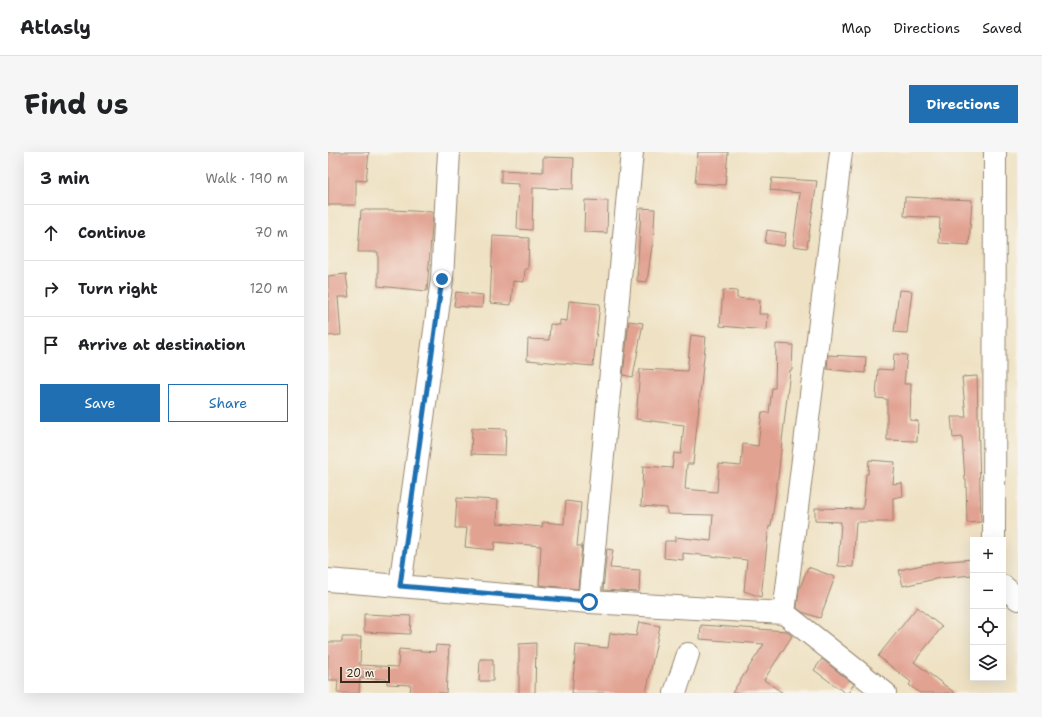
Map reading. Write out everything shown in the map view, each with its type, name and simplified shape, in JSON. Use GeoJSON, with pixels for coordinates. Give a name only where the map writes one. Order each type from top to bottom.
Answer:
{"type":"FeatureCollection","features":[{"type":"Feature","properties":{"kind":"street"},"geometry":{"type":"LineString","coordinates":[[400,586],[442,279],[449,152]]}},
{"type":"Feature","properties":{"kind":"street"},"geometry":{"type":"LineString","coordinates":[[589,602],[632,152]]}},
{"type":"Feature","properties":{"kind":"street"},"geometry":{"type":"LineString","coordinates":[[784,613],[841,152]]}},
{"type":"Feature","properties":{"kind":"street"},"geometry":{"type":"LineString","coordinates":[[994,537],[995,152]]}},
{"type":"Feature","properties":{"kind":"street"},"geometry":{"type":"LineString","coordinates":[[328,580],[589,602],[784,613],[886,693]]}},
{"type":"Feature","properties":{"kind":"street"},"geometry":{"type":"LineString","coordinates":[[1006,589],[1018,599]]}},
{"type":"Feature","properties":{"kind":"street"},"geometry":{"type":"LineString","coordinates":[[675,693],[688,654]]}},
{"type":"Feature","properties":{"kind":"building"},"geometry":{"type":"Polygon","coordinates":[[[328,152],[369,152],[366,181],[356,180],[356,205],[328,205],[328,152]]]}},
{"type":"Feature","properties":{"kind":"building"},"geometry":{"type":"Polygon","coordinates":[[[698,152],[728,152],[725,185],[695,183],[698,152]]]}},
{"type":"Feature","properties":{"kind":"building"},"geometry":{"type":"Polygon","coordinates":[[[543,157],[574,158],[573,189],[533,188],[532,230],[517,229],[519,184],[501,183],[501,170],[543,172],[543,157]]]}},
{"type":"Feature","properties":{"kind":"building"},"geometry":{"type":"Polygon","coordinates":[[[772,178],[817,181],[807,248],[793,246],[800,193],[770,190],[772,178]]]}},
{"type":"Feature","properties":{"kind":"building"},"geometry":{"type":"Polygon","coordinates":[[[905,197],[972,200],[969,245],[939,243],[940,218],[904,216],[905,197]]]}},
{"type":"Feature","properties":{"kind":"building"},"geometry":{"type":"Polygon","coordinates":[[[585,200],[608,201],[607,233],[584,232],[585,200]]]}},
{"type":"Feature","properties":{"kind":"building"},"geometry":{"type":"Polygon","coordinates":[[[641,208],[655,209],[653,246],[647,282],[637,281],[641,208]]]}},
{"type":"Feature","properties":{"kind":"building"},"geometry":{"type":"Polygon","coordinates":[[[361,210],[433,212],[427,291],[378,286],[378,252],[358,252],[361,210]]]}},
{"type":"Feature","properties":{"kind":"building"},"geometry":{"type":"Polygon","coordinates":[[[767,230],[786,233],[784,246],[765,243],[767,230]]]}},
{"type":"Feature","properties":{"kind":"building"},"geometry":{"type":"Polygon","coordinates":[[[493,236],[529,238],[528,269],[525,269],[524,282],[513,281],[511,305],[490,303],[493,236]]]}},
{"type":"Feature","properties":{"kind":"building"},"geometry":{"type":"Polygon","coordinates":[[[346,274],[349,297],[338,297],[341,335],[328,336],[328,276],[346,274]]]}},
{"type":"Feature","properties":{"kind":"building"},"geometry":{"type":"Polygon","coordinates":[[[723,290],[737,291],[737,298],[760,300],[759,314],[768,314],[767,330],[720,326],[723,290]]]}},
{"type":"Feature","properties":{"kind":"building"},"geometry":{"type":"Polygon","coordinates":[[[899,290],[912,291],[907,333],[894,332],[899,290]]]}},
{"type":"Feature","properties":{"kind":"building"},"geometry":{"type":"Polygon","coordinates":[[[456,292],[483,295],[482,308],[454,306],[456,292]]]}},
{"type":"Feature","properties":{"kind":"building"},"geometry":{"type":"Polygon","coordinates":[[[569,301],[600,304],[593,366],[527,360],[528,339],[549,340],[550,324],[560,325],[560,320],[567,321],[569,301]]]}},
{"type":"Feature","properties":{"kind":"building"},"geometry":{"type":"Polygon","coordinates":[[[629,321],[643,323],[633,377],[623,375],[629,321]]]}},
{"type":"Feature","properties":{"kind":"building"},"geometry":{"type":"Polygon","coordinates":[[[691,335],[706,337],[693,464],[687,464],[685,489],[717,492],[719,464],[741,466],[743,444],[758,446],[762,412],[769,413],[772,388],[775,388],[776,344],[793,345],[792,370],[790,370],[778,477],[771,526],[769,526],[761,597],[744,591],[747,560],[683,553],[683,560],[664,558],[665,541],[675,541],[675,537],[711,541],[713,515],[667,514],[667,508],[641,506],[643,466],[672,468],[674,453],[681,454],[684,425],[636,419],[640,369],[687,371],[691,335]]]}},
{"type":"Feature","properties":{"kind":"building"},"geometry":{"type":"Polygon","coordinates":[[[894,354],[907,355],[904,384],[911,384],[910,420],[918,421],[917,441],[887,440],[887,399],[876,398],[878,369],[893,370],[894,354]]]}},
{"type":"Feature","properties":{"kind":"building"},"geometry":{"type":"Polygon","coordinates":[[[828,355],[866,357],[865,373],[827,369],[828,355]]]}},
{"type":"Feature","properties":{"kind":"building"},"geometry":{"type":"Polygon","coordinates":[[[977,376],[981,522],[967,523],[966,480],[962,437],[953,438],[951,417],[966,417],[962,377],[977,376]]]}},
{"type":"Feature","properties":{"kind":"building"},"geometry":{"type":"Polygon","coordinates":[[[472,428],[506,429],[505,455],[471,454],[472,428]]]}},
{"type":"Feature","properties":{"kind":"building"},"geometry":{"type":"Polygon","coordinates":[[[869,460],[895,462],[893,484],[902,483],[903,496],[893,498],[893,522],[856,522],[853,567],[838,566],[841,522],[815,521],[815,508],[863,509],[866,474],[868,474],[869,460]]]}},
{"type":"Feature","properties":{"kind":"building"},"geometry":{"type":"Polygon","coordinates":[[[457,498],[498,500],[497,523],[542,527],[543,522],[564,524],[566,501],[581,503],[577,546],[582,546],[578,589],[539,585],[541,546],[495,542],[494,550],[465,547],[467,528],[455,528],[457,498]]]}},
{"type":"Feature","properties":{"kind":"building"},"geometry":{"type":"Polygon","coordinates":[[[607,549],[613,550],[610,568],[640,570],[639,592],[603,590],[607,549]]]}},
{"type":"Feature","properties":{"kind":"building"},"geometry":{"type":"Polygon","coordinates":[[[970,559],[970,575],[940,578],[903,586],[899,570],[936,562],[970,559]]]}},
{"type":"Feature","properties":{"kind":"building"},"geometry":{"type":"Polygon","coordinates":[[[808,567],[835,577],[820,618],[802,612],[797,608],[799,590],[808,567]]]}},
{"type":"Feature","properties":{"kind":"building"},"geometry":{"type":"Polygon","coordinates":[[[917,607],[942,627],[914,662],[955,693],[920,693],[909,685],[911,682],[878,656],[917,607]]]}},
{"type":"Feature","properties":{"kind":"building"},"geometry":{"type":"Polygon","coordinates":[[[364,614],[411,616],[410,634],[364,632],[364,614]]]}},
{"type":"Feature","properties":{"kind":"building"},"geometry":{"type":"Polygon","coordinates":[[[639,622],[660,626],[646,693],[572,693],[576,645],[608,648],[610,633],[636,636],[639,622]]]}},
{"type":"Feature","properties":{"kind":"building"},"geometry":{"type":"Polygon","coordinates":[[[701,625],[786,631],[792,636],[764,680],[783,693],[732,693],[764,644],[700,639],[701,625]]]}},
{"type":"Feature","properties":{"kind":"building"},"geometry":{"type":"Polygon","coordinates":[[[342,637],[361,637],[360,665],[398,667],[399,649],[435,652],[436,645],[449,646],[446,693],[410,693],[411,685],[387,684],[387,679],[360,678],[359,693],[337,693],[338,680],[328,680],[328,642],[342,642],[342,637]]]}},
{"type":"Feature","properties":{"kind":"building"},"geometry":{"type":"Polygon","coordinates":[[[536,643],[535,693],[519,693],[519,644],[536,643]]]}},
{"type":"Feature","properties":{"kind":"building"},"geometry":{"type":"Polygon","coordinates":[[[480,659],[493,659],[493,681],[479,681],[480,659]]]}},
{"type":"Feature","properties":{"kind":"building"},"geometry":{"type":"Polygon","coordinates":[[[822,659],[854,684],[848,693],[845,693],[814,670],[822,659]]]}},
{"type":"Feature","properties":{"kind":"route"},"geometry":{"type":"LineString","coordinates":[[442,279],[400,586],[589,602]]}}]}
